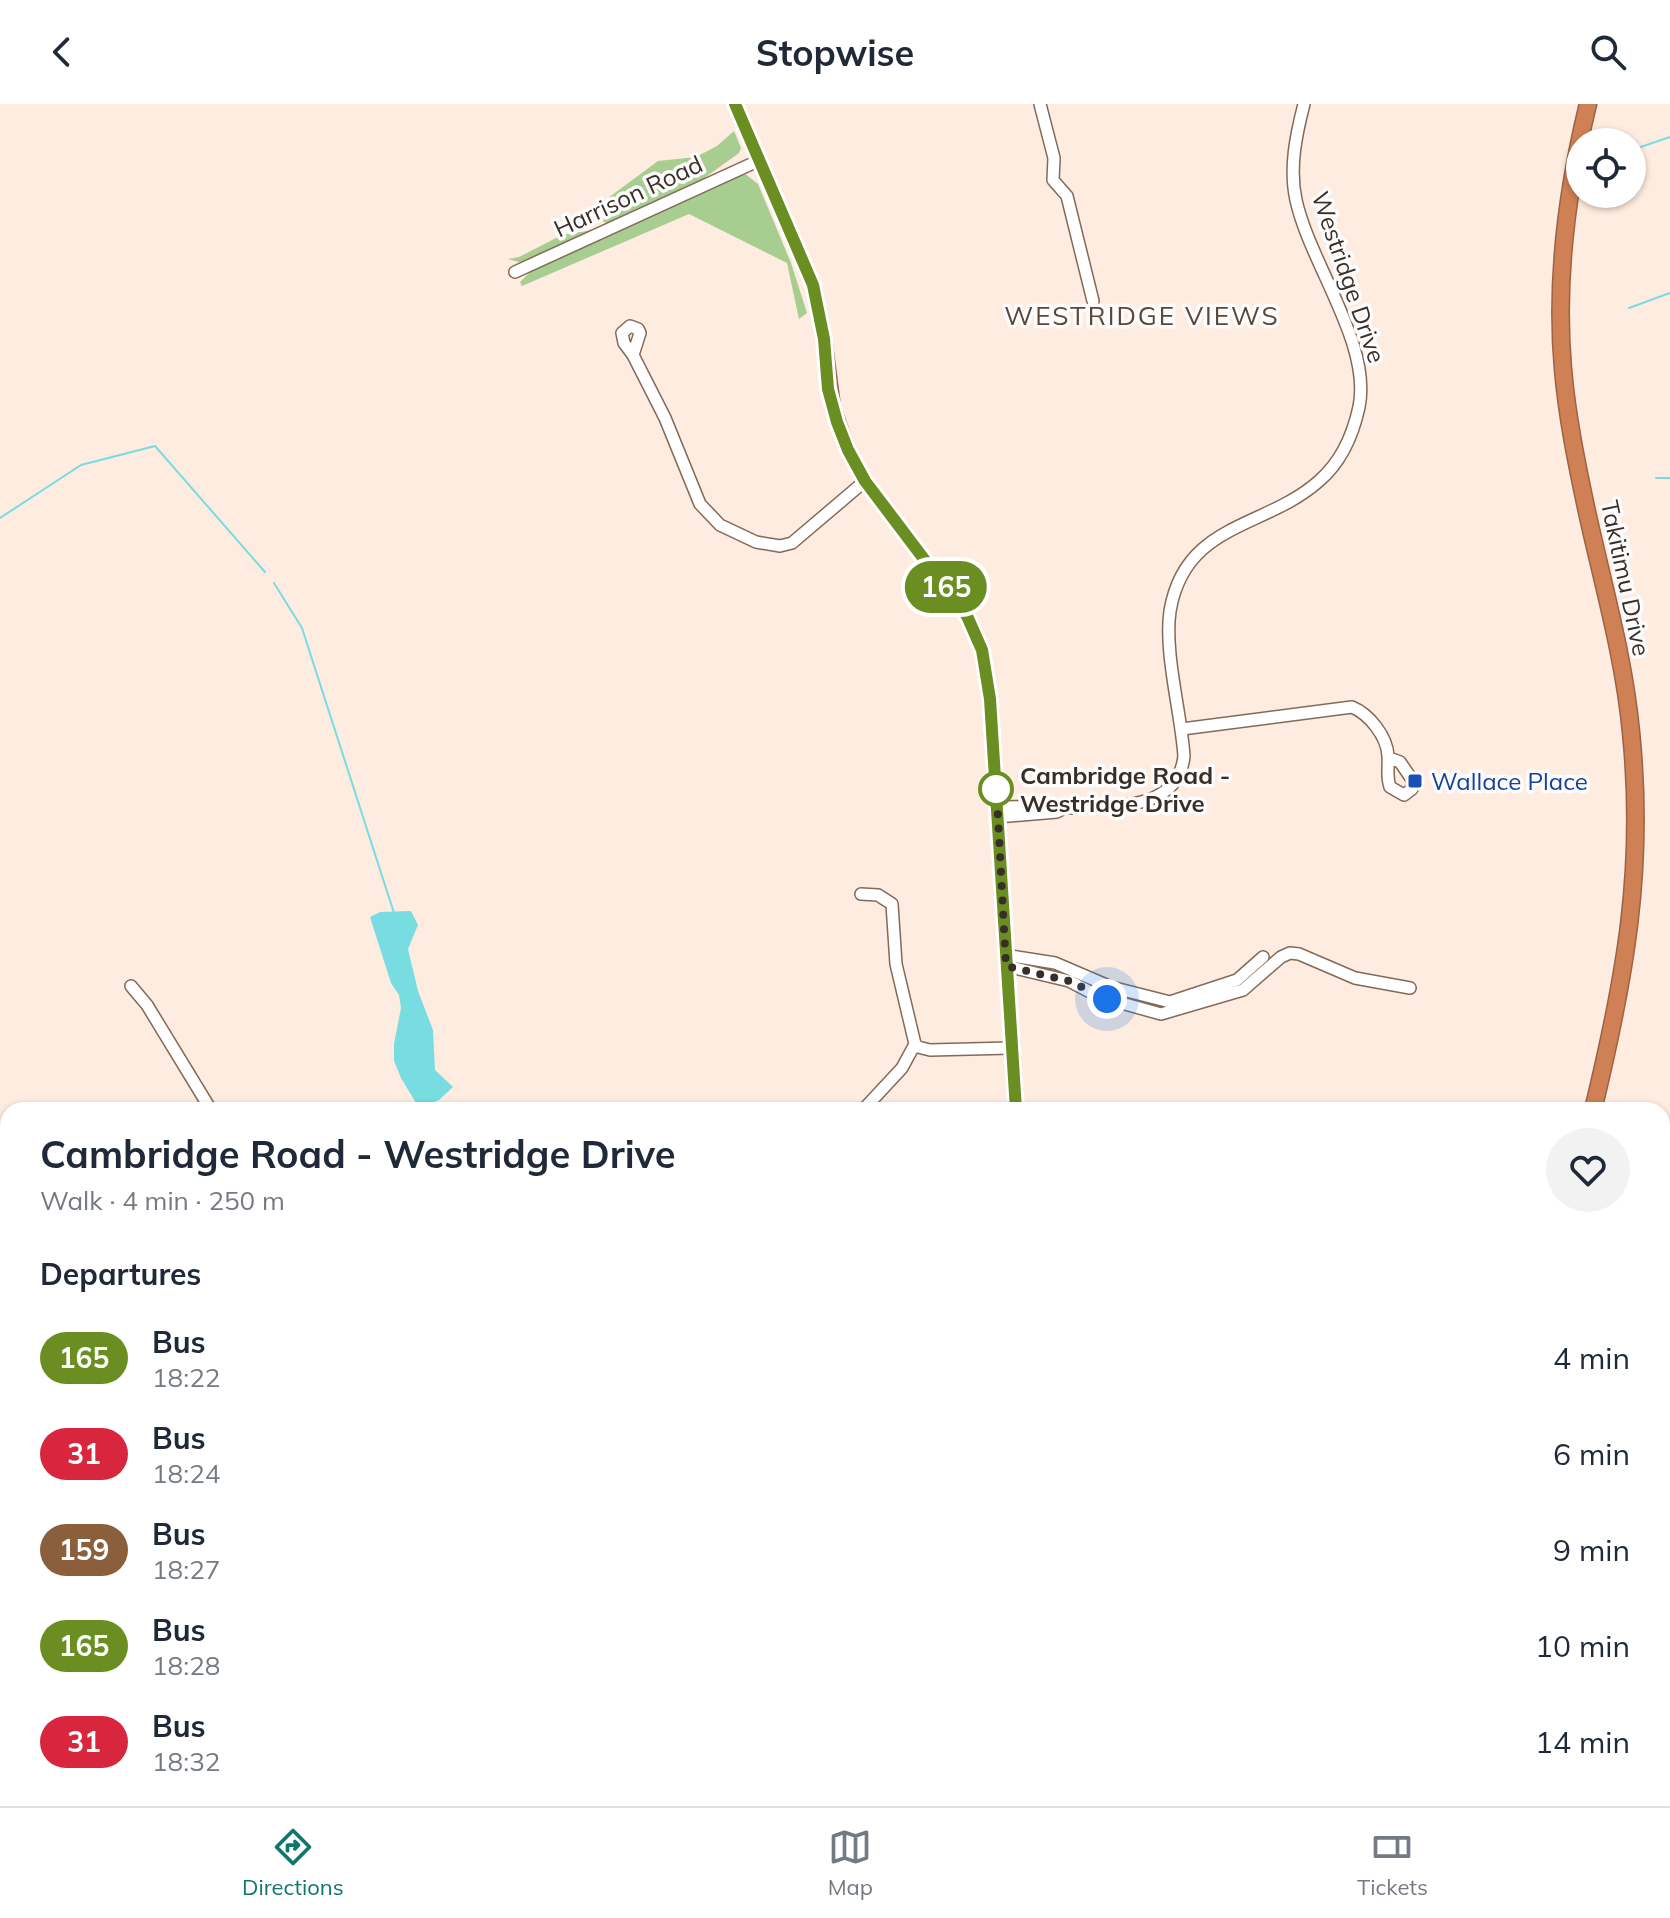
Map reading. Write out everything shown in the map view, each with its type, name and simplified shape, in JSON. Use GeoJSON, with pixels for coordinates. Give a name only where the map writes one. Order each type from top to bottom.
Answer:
{"type":"FeatureCollection","features":[{"type":"Feature","properties":{"kind":"highway","name":"Takitimu Drive"},"geometry":{"type":"LineString","coordinates":[[1588,104],[1567,214],[1560,323],[1563,370],[1582,487],[1621,661],[1631,728],[1636,800],[1636,873],[1628,950],[1595,1102]]}},
{"type":"Feature","properties":{"kind":"main road"},"geometry":{"type":"LineString","coordinates":[[737,110],[813,285],[822,324],[833,408],[848,450],[865,481],[958,603],[978,639],[990,699],[1015,1102]]}},
{"type":"Feature","properties":{"kind":"street"},"geometry":{"type":"LineString","coordinates":[[1040,104],[1054,158],[1053,180],[1067,196],[1093,301]]}},
{"type":"Feature","properties":{"kind":"street","name":"Westridge Drive"},"geometry":{"type":"LineString","coordinates":[[998,812],[1056,805],[1064,808],[1143,802],[1160,796],[1175,783],[1183,766],[1182,729],[1168,626],[1174,592],[1180,578],[1199,551],[1217,536],[1295,498],[1320,481],[1349,442],[1360,405],[1362,383],[1357,358],[1306,232],[1296,199],[1292,162],[1304,104]]}},
{"type":"Feature","properties":{"kind":"street","name":"Harrison Road"},"geometry":{"type":"LineString","coordinates":[[515,272],[760,160]]}},
{"type":"Feature","properties":{"kind":"street"},"geometry":{"type":"LineString","coordinates":[[633,355],[665,418],[700,504],[720,525],[756,542],[780,546],[792,543],[865,481]]}},
{"type":"Feature","properties":{"kind":"street"},"geometry":{"type":"LineString","coordinates":[[1182,729],[1352,707],[1370,717],[1389,758]]}},
{"type":"Feature","properties":{"kind":"street"},"geometry":{"type":"LineString","coordinates":[[861,894],[888,899],[894,911],[896,964],[915,1044],[930,1050],[1011,1048]]}},
{"type":"Feature","properties":{"kind":"street"},"geometry":{"type":"LineString","coordinates":[[1006,961],[1069,981],[1100,997],[1161,1014],[1243,990],[1270,965],[1290,953],[1355,978],[1410,988]]}},
{"type":"Feature","properties":{"kind":"street"},"geometry":{"type":"LineString","coordinates":[[1006,961],[1055,963],[1111,987],[1170,1002],[1237,980],[1263,957]]}},
{"type":"Feature","properties":{"kind":"street"},"geometry":{"type":"LineString","coordinates":[[131,986],[147,1005],[206,1102]]}},
{"type":"Feature","properties":{"kind":"street"},"geometry":{"type":"LineString","coordinates":[[870,1102],[902,1068],[915,1044]]}},
{"type":"Feature","properties":{"kind":"green space"},"geometry":{"type":"Polygon","coordinates":[[[734,131],[741,148],[739,153],[696,184],[609,224],[591,216],[604,201],[658,161],[696,157],[717,146],[734,131]]]}},
{"type":"Feature","properties":{"kind":"green space"},"geometry":{"type":"Polygon","coordinates":[[[744,173],[758,184],[791,263],[807,313],[799,319],[787,263],[689,214],[522,286],[520,282],[530,272],[744,173]]]}},
{"type":"Feature","properties":{"kind":"green space"},"geometry":{"type":"Polygon","coordinates":[[[592,233],[531,261],[522,263],[508,259],[519,257],[562,235],[592,233]]]}},
{"type":"Feature","properties":{"kind":"water"},"geometry":{"type":"Polygon","coordinates":[[[411,911],[418,925],[408,949],[418,991],[433,1030],[435,1070],[453,1087],[434,1102],[415,1102],[394,1061],[401,1008],[370,917],[380,912],[411,911]]]}},
{"type":"Feature","properties":{"kind":"waterway"},"geometry":{"type":"LineString","coordinates":[[1646,145],[1670,137]]}},
{"type":"Feature","properties":{"kind":"waterway"},"geometry":{"type":"LineString","coordinates":[[1629,308],[1670,293]]}},
{"type":"Feature","properties":{"kind":"waterway"},"geometry":{"type":"LineString","coordinates":[[0,518],[81,465],[155,446],[265,572]]}},
{"type":"Feature","properties":{"kind":"waterway"},"geometry":{"type":"LineString","coordinates":[[1656,478],[1670,478]]}},
{"type":"Feature","properties":{"kind":"waterway"},"geometry":{"type":"LineString","coordinates":[[274,583],[302,628],[394,913]]}},
{"type":"Feature","properties":{"kind":"bus line","name":"165"},"geometry":{"type":"LineString","coordinates":[[735,104],[813,285],[824,339],[828,389],[848,450],[865,481],[958,603],[982,650],[990,699],[1015,1102]]}},
{"type":"Feature","properties":{"kind":"place","name":"Wallace Place"},"geometry":{"type":"Point","coordinates":[1415,781]}},
{"type":"Feature","properties":{"kind":"place","name":"Cambridge Road - Westridge Drive"},"geometry":{"type":"Point","coordinates":[996,789]}},
{"type":"Feature","properties":{"kind":"district","name":"WESTRIDGE VIEWS"},"geometry":{"type":"Point","coordinates":[1142,315]}},
{"type":"Feature","properties":{"kind":"route"},"geometry":{"type":"LineString","coordinates":[[996,789],[996,780],[1006,966],[1069,981],[1107,999]]}}]}
